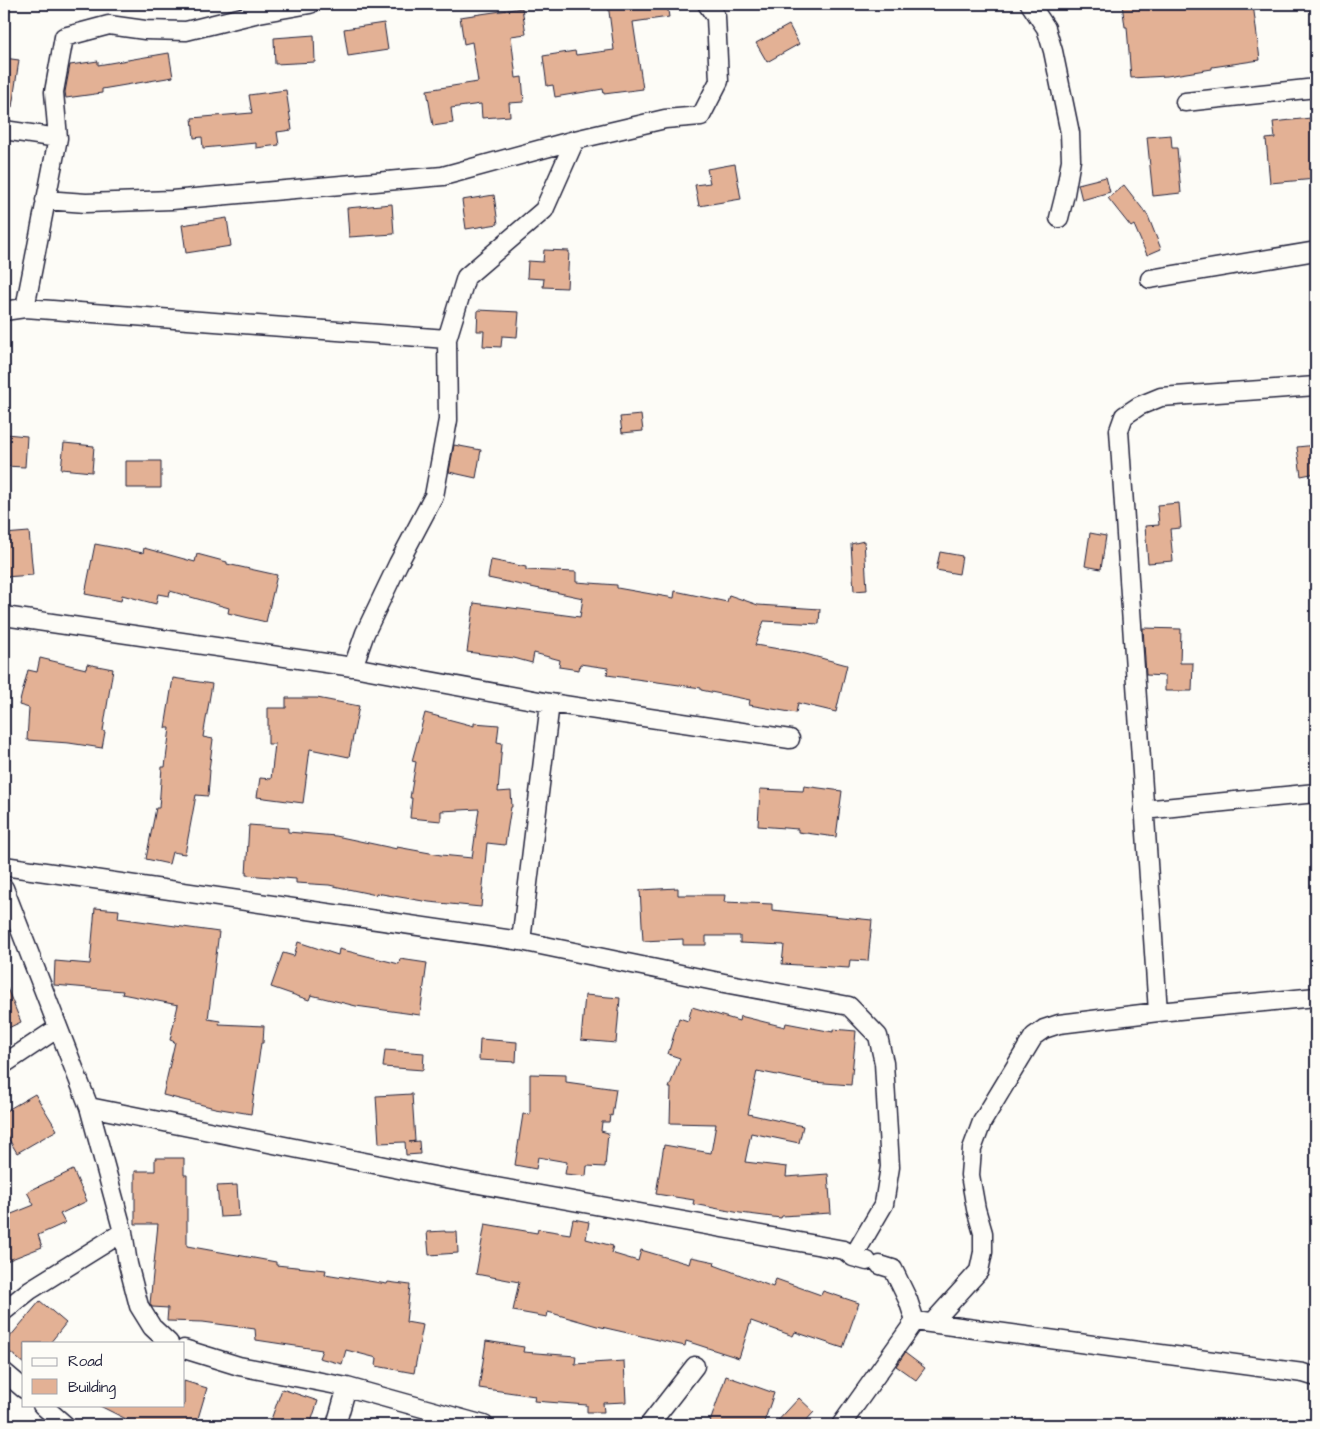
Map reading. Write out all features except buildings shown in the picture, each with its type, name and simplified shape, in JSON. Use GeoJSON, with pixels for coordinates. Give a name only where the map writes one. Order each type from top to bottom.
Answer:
{"type":"FeatureCollection","features":[{"type":"Feature","properties":{"kind":"street"},"geometry":{"type":"LineString","coordinates":[[25,308],[58,138],[54,92],[64,36],[109,25],[145,30],[186,31],[259,13],[310,4]]}},
{"type":"Feature","properties":{"kind":"street"},"geometry":{"type":"LineString","coordinates":[[45,200],[86,203],[172,200],[443,176],[575,140],[664,119],[701,116],[719,81],[716,17],[707,4]]}},
{"type":"Feature","properties":{"kind":"street"},"geometry":{"type":"LineString","coordinates":[[1030,4],[1046,28],[1053,51],[1070,134],[1071,160],[1066,194],[1059,218]]}},
{"type":"Feature","properties":{"kind":"street"},"geometry":{"type":"LineString","coordinates":[[1185,102],[1316,88]]}},
{"type":"Feature","properties":{"kind":"street"},"geometry":{"type":"LineString","coordinates":[[4,130],[58,138]]}},
{"type":"Feature","properties":{"kind":"street"},"geometry":{"type":"LineString","coordinates":[[353,666],[365,633],[398,564],[434,496],[448,420],[447,339],[466,277],[544,210],[575,140]]}},
{"type":"Feature","properties":{"kind":"street"},"geometry":{"type":"LineString","coordinates":[[1150,279],[1316,251]]}},
{"type":"Feature","properties":{"kind":"street"},"geometry":{"type":"LineString","coordinates":[[4,312],[25,308],[447,339]]}},
{"type":"Feature","properties":{"kind":"street"},"geometry":{"type":"LineString","coordinates":[[1158,1012],[1119,430],[1124,416],[1139,406],[1161,397],[1316,386]]}},
{"type":"Feature","properties":{"kind":"street"},"geometry":{"type":"LineString","coordinates":[[4,616],[353,666],[550,703],[790,739]]}},
{"type":"Feature","properties":{"kind":"street"},"geometry":{"type":"LineString","coordinates":[[521,941],[550,703]]}},
{"type":"Feature","properties":{"kind":"street"},"geometry":{"type":"LineString","coordinates":[[1143,810],[1316,794]]}},
{"type":"Feature","properties":{"kind":"street"},"geometry":{"type":"LineString","coordinates":[[4,866],[521,941],[724,983],[849,1006],[878,1036],[884,1062],[890,1167],[884,1204],[867,1261]]}},
{"type":"Feature","properties":{"kind":"street"},"geometry":{"type":"LineString","coordinates":[[4,888],[89,1107],[123,1232],[128,1264],[139,1306],[152,1327],[168,1342]]}},
{"type":"Feature","properties":{"kind":"street"},"geometry":{"type":"LineString","coordinates":[[841,1425],[924,1322],[979,1271],[983,1252],[983,1233],[970,1175],[972,1149],[982,1122],[1034,1036],[1044,1029],[1059,1024],[1316,996]]}},
{"type":"Feature","properties":{"kind":"street"},"geometry":{"type":"LineString","coordinates":[[4,1064],[58,1028]]}},
{"type":"Feature","properties":{"kind":"street"},"geometry":{"type":"LineString","coordinates":[[89,1107],[429,1175],[844,1250],[867,1261],[893,1269],[908,1300],[924,1322],[1294,1372],[1316,1377]]}},
{"type":"Feature","properties":{"kind":"street"},"geometry":{"type":"LineString","coordinates":[[4,1311],[30,1290],[123,1232]]}},
{"type":"Feature","properties":{"kind":"street"},"geometry":{"type":"LineString","coordinates":[[185,1349],[239,1366],[347,1387],[484,1425]]}},
{"type":"Feature","properties":{"kind":"street"},"geometry":{"type":"LineString","coordinates":[[649,1425],[695,1366]]}},
{"type":"Feature","properties":{"kind":"street"},"geometry":{"type":"LineString","coordinates":[[4,1372],[22,1388]]}},
{"type":"Feature","properties":{"kind":"street"},"geometry":{"type":"LineString","coordinates":[[336,1425],[347,1387]]}},
{"type":"Feature","properties":{"kind":"street"},"geometry":{"type":"LineString","coordinates":[[43,1406],[64,1425]]}}]}
